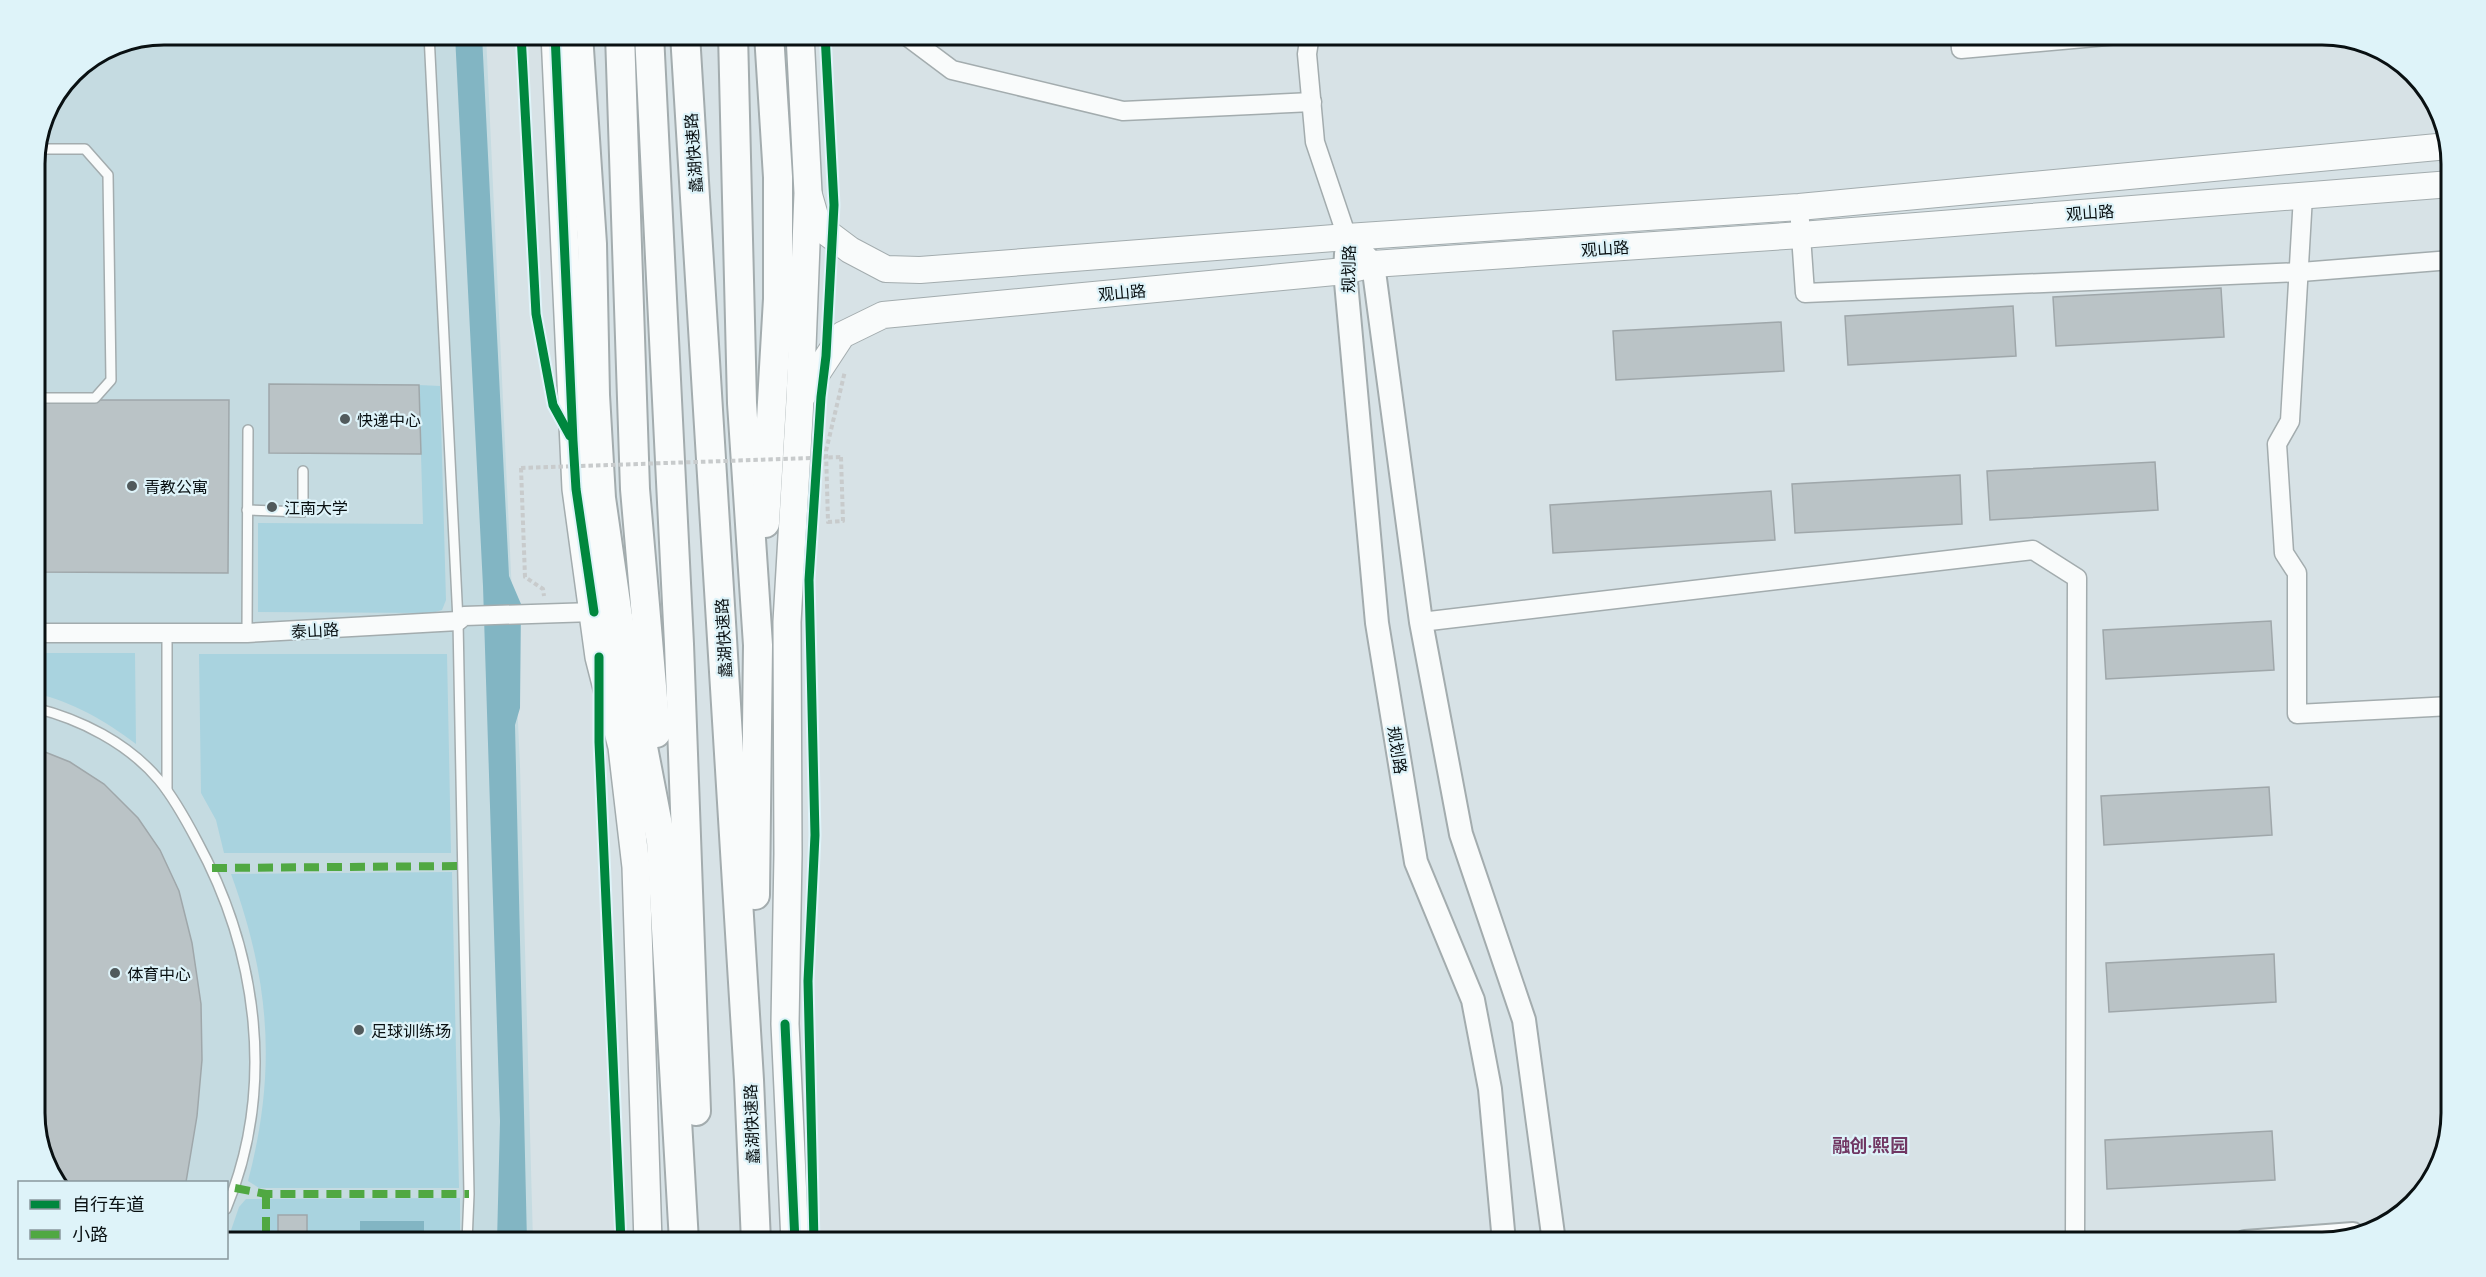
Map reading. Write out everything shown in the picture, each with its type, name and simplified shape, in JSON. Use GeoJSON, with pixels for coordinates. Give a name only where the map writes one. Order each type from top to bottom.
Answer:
{"type":"FeatureCollection","features":[{"type":"Feature","properties":{"kind":"highway"},"geometry":{"type":"LineString","coordinates":[[579,45],[592,244],[595,395],[601,498],[618,617],[661,841]]}},
{"type":"Feature","properties":{"kind":"highway"},"geometry":{"type":"LineString","coordinates":[[620,45],[635,489],[657,741],[683,1232]]}},
{"type":"Feature","properties":{"kind":"highway"},"geometry":{"type":"LineString","coordinates":[[650,45],[679,644],[700,1232]]}},
{"type":"Feature","properties":{"kind":"highway","name":"蠡湖快速路"},"geometry":{"type":"LineString","coordinates":[[686,45],[749,1080],[756,1232]]}},
{"type":"Feature","properties":{"kind":"highway"},"geometry":{"type":"LineString","coordinates":[[733,45],[742,403],[758,645]]}},
{"type":"Feature","properties":{"kind":"highway"},"geometry":{"type":"LineString","coordinates":[[749,1080],[756,872],[758,645],[778,299],[778,177],[770,45]]}},
{"type":"Feature","properties":{"kind":"main road"},"geometry":{"type":"LineString","coordinates":[[555,45],[576,489],[599,657],[622,747],[636,867],[648,1232]]}},
{"type":"Feature","properties":{"kind":"main road"},"geometry":{"type":"LineString","coordinates":[[795,1232],[785,1024],[788,854],[787,622],[800,399],[808,193],[801,45]]}},
{"type":"Feature","properties":{"kind":"main road","name":"观山路"},"geometry":{"type":"LineString","coordinates":[[808,193],[818,226],[850,250],[886,269],[920,270],[1347,237],[1799,207],[2440,147]]}},
{"type":"Feature","properties":{"kind":"main road","name":"观山路"},"geometry":{"type":"LineString","coordinates":[[842,335],[883,315],[1345,271],[1373,264],[1801,235],[2441,185]]}},
{"type":"Feature","properties":{"kind":"main road"},"geometry":{"type":"LineString","coordinates":[[800,399],[842,335]]}},
{"type":"Feature","properties":{"kind":"street"},"geometry":{"type":"LineString","coordinates":[[919,45],[952,70],[1123,111],[1312,102]]}},
{"type":"Feature","properties":{"kind":"street"},"geometry":{"type":"LineString","coordinates":[[1308,45],[1307,54],[1315,142],[1347,237]]}},
{"type":"Feature","properties":{"kind":"street"},"geometry":{"type":"LineString","coordinates":[[1961,45],[1961,48],[1997,45]]}},
{"type":"Feature","properties":{"kind":"street"},"geometry":{"type":"LineString","coordinates":[[2303,196],[2301,272],[2290,421],[2277,444],[2284,553],[2297,573],[2297,714],[2441,707]]}},
{"type":"Feature","properties":{"kind":"street"},"geometry":{"type":"LineString","coordinates":[[1799,207],[1805,292],[2301,272],[2441,261]]}},
{"type":"Feature","properties":{"kind":"street","name":"规划路"},"geometry":{"type":"LineString","coordinates":[[1347,237],[1373,264],[1421,622],[1461,834],[1524,1020],[1553,1232]]}},
{"type":"Feature","properties":{"kind":"street","name":"规划路"},"geometry":{"type":"LineString","coordinates":[[1347,237],[1345,271],[1377,623],[1416,862],[1473,1000],[1490,1089],[1503,1232]]}},
{"type":"Feature","properties":{"kind":"street"},"geometry":{"type":"LineString","coordinates":[[1421,622],[2033,550],[2077,578],[2075,1232]]}},
{"type":"Feature","properties":{"kind":"street","name":"泰山路"},"geometry":{"type":"LineString","coordinates":[[45,633],[247,633],[461,618],[594,612]]}},
{"type":"Feature","properties":{"kind":"lane"},"geometry":{"type":"LineString","coordinates":[[430,45],[461,618],[469,1182],[467,1232]]}},
{"type":"Feature","properties":{"kind":"lane"},"geometry":{"type":"LineString","coordinates":[[45,398],[95,398],[111,380],[108,175],[85,149],[46,149]]}},
{"type":"Feature","properties":{"kind":"lane"},"geometry":{"type":"LineString","coordinates":[[247,633],[248,430]]}},
{"type":"Feature","properties":{"kind":"lane"},"geometry":{"type":"LineString","coordinates":[[248,510],[303,512],[303,471]]}},
{"type":"Feature","properties":{"kind":"lane"},"geometry":{"type":"LineString","coordinates":[[167,633],[167,791]]}},
{"type":"Feature","properties":{"kind":"lane"},"geometry":{"type":"LineString","coordinates":[[45,711],[85,725],[126,749],[158,779],[212,868],[236,926],[252,1004],[256,1063],[251,1126],[235,1188],[228,1204]]}},
{"type":"Feature","properties":{"kind":"path"},"geometry":{"type":"LineString","coordinates":[[525,577],[521,468],[841,457],[843,521],[828,522],[826,451],[845,375],[842,335]]}},
{"type":"Feature","properties":{"kind":"path"},"geometry":{"type":"LineString","coordinates":[[815,477],[818,443]]}},
{"type":"Feature","properties":{"kind":"shaded area","name":"江南大学"},"geometry":{"type":"Polygon","coordinates":[[[164,45],[486,45],[520,766],[533,1232],[228,1232],[228,1181],[66,1181],[51,1151],[45,1121],[45,156],[54,118],[65,98],[85,74],[104,61],[133,49],[164,45]]]}},
{"type":"Feature","properties":{"kind":"shaded area"},"geometry":{"type":"Polygon","coordinates":[[[456,45],[482,45],[509,576],[521,604],[520,708],[515,725],[527,1232],[497,1232],[500,1121],[483,586],[456,45]]]}},
{"type":"Feature","properties":{"kind":"shaded area"},"geometry":{"type":"Polygon","coordinates":[[[419,385],[440,386],[446,600],[442,610],[432,613],[258,612],[258,523],[423,524],[419,385]]]}},
{"type":"Feature","properties":{"kind":"shaded area"},"geometry":{"type":"Polygon","coordinates":[[[45,653],[135,653],[136,744],[88,713],[45,696],[45,653]]]}},
{"type":"Feature","properties":{"kind":"shaded area"},"geometry":{"type":"Polygon","coordinates":[[[199,654],[447,654],[451,853],[224,853],[216,820],[201,793],[199,654]]]}},
{"type":"Feature","properties":{"kind":"shaded area","name":"足球训练场"},"geometry":{"type":"Polygon","coordinates":[[[452,872],[459,1188],[259,1188],[248,1181],[263,1102],[266,1064],[265,1026],[254,952],[231,874],[452,872]]]}},
{"type":"Feature","properties":{"kind":"shaded area"},"geometry":{"type":"Polygon","coordinates":[[[460,1198],[460,1232],[230,1232],[239,1207],[246,1199],[460,1198]]]}},
{"type":"Feature","properties":{"kind":"shaded area"},"geometry":{"type":"Polygon","coordinates":[[[360,1221],[424,1221],[424,1232],[360,1232],[360,1221]]]}},
{"type":"Feature","properties":{"kind":"building"},"geometry":{"type":"Polygon","coordinates":[[[2221,288],[2224,337],[2056,346],[2053,297],[2221,288]]]}},
{"type":"Feature","properties":{"kind":"building"},"geometry":{"type":"Polygon","coordinates":[[[2013,306],[2016,356],[1848,365],[1845,316],[2013,306]]]}},
{"type":"Feature","properties":{"kind":"building"},"geometry":{"type":"Polygon","coordinates":[[[1781,322],[1784,371],[1616,380],[1613,331],[1781,322]]]}},
{"type":"Feature","properties":{"kind":"building","name":"快递中心"},"geometry":{"type":"Polygon","coordinates":[[[269,384],[419,385],[421,454],[269,453],[269,384]]]}},
{"type":"Feature","properties":{"kind":"building","name":"青教公寓"},"geometry":{"type":"Polygon","coordinates":[[[45,400],[229,400],[228,573],[45,572],[45,400]]]}},
{"type":"Feature","properties":{"kind":"building"},"geometry":{"type":"Polygon","coordinates":[[[2155,462],[2158,510],[1990,520],[1987,471],[2155,462]]]}},
{"type":"Feature","properties":{"kind":"building"},"geometry":{"type":"Polygon","coordinates":[[[1960,475],[1962,524],[1795,533],[1792,484],[1960,475]]]}},
{"type":"Feature","properties":{"kind":"building"},"geometry":{"type":"Polygon","coordinates":[[[1771,491],[1775,540],[1553,553],[1550,505],[1771,491]]]}},
{"type":"Feature","properties":{"kind":"building"},"geometry":{"type":"Polygon","coordinates":[[[2271,621],[2274,670],[2106,679],[2103,630],[2271,621]]]}},
{"type":"Feature","properties":{"kind":"building","name":"体育中心"},"geometry":{"type":"Polygon","coordinates":[[[45,752],[70,762],[104,784],[138,818],[160,850],[179,891],[192,943],[201,1004],[202,1060],[197,1116],[186,1181],[66,1181],[57,1166],[47,1136],[45,1121],[45,752]]]}},
{"type":"Feature","properties":{"kind":"building"},"geometry":{"type":"Polygon","coordinates":[[[2269,787],[2272,835],[2104,845],[2101,796],[2269,787]]]}},
{"type":"Feature","properties":{"kind":"building"},"geometry":{"type":"Polygon","coordinates":[[[2274,954],[2276,1002],[2109,1012],[2106,963],[2274,954]]]}},
{"type":"Feature","properties":{"kind":"building"},"geometry":{"type":"Polygon","coordinates":[[[2272,1131],[2275,1180],[2107,1189],[2105,1140],[2272,1131]]]}},
{"type":"Feature","properties":{"kind":"building"},"geometry":{"type":"Polygon","coordinates":[[[278,1215],[307,1215],[307,1232],[278,1232],[278,1215]]]}},
{"type":"Feature","properties":{"kind":"marked path"},"geometry":{"type":"LineString","coordinates":[[212,868],[463,866]]}},
{"type":"Feature","properties":{"kind":"marked path"},"geometry":{"type":"LineString","coordinates":[[235,1188],[266,1194],[469,1194]]}},
{"type":"Feature","properties":{"kind":"marked path"},"geometry":{"type":"LineString","coordinates":[[266,1194],[266,1232]]}},
{"type":"Feature","properties":{"kind":"cycle path"},"geometry":{"type":"LineString","coordinates":[[522,45],[536,314],[553,405],[570,436]]}},
{"type":"Feature","properties":{"kind":"cycle path"},"geometry":{"type":"LineString","coordinates":[[555,45],[576,489],[594,612]]}},
{"type":"Feature","properties":{"kind":"cycle path"},"geometry":{"type":"LineString","coordinates":[[814,1232],[808,981],[815,835],[809,580],[821,397],[826,356],[834,205],[826,45]]}},
{"type":"Feature","properties":{"kind":"cycle path"},"geometry":{"type":"LineString","coordinates":[[599,657],[599,742],[621,1232]]}},
{"type":"Feature","properties":{"kind":"cycle path"},"geometry":{"type":"LineString","coordinates":[[785,1024],[795,1232]]}},
{"type":"Feature","properties":{"kind":"place","name":"快递中心"},"geometry":{"type":"Point","coordinates":[345,419]}},
{"type":"Feature","properties":{"kind":"place","name":"青教公寓"},"geometry":{"type":"Point","coordinates":[132,486]}},
{"type":"Feature","properties":{"kind":"place","name":"江南大学"},"geometry":{"type":"Point","coordinates":[272,507]}},
{"type":"Feature","properties":{"kind":"place","name":"体育中心"},"geometry":{"type":"Point","coordinates":[115,973]}},
{"type":"Feature","properties":{"kind":"place","name":"足球训练场"},"geometry":{"type":"Point","coordinates":[359,1030]}},
{"type":"Feature","properties":{"kind":"district","name":"融创·熙园"},"geometry":{"type":"Point","coordinates":[1870,1145]}}]}
